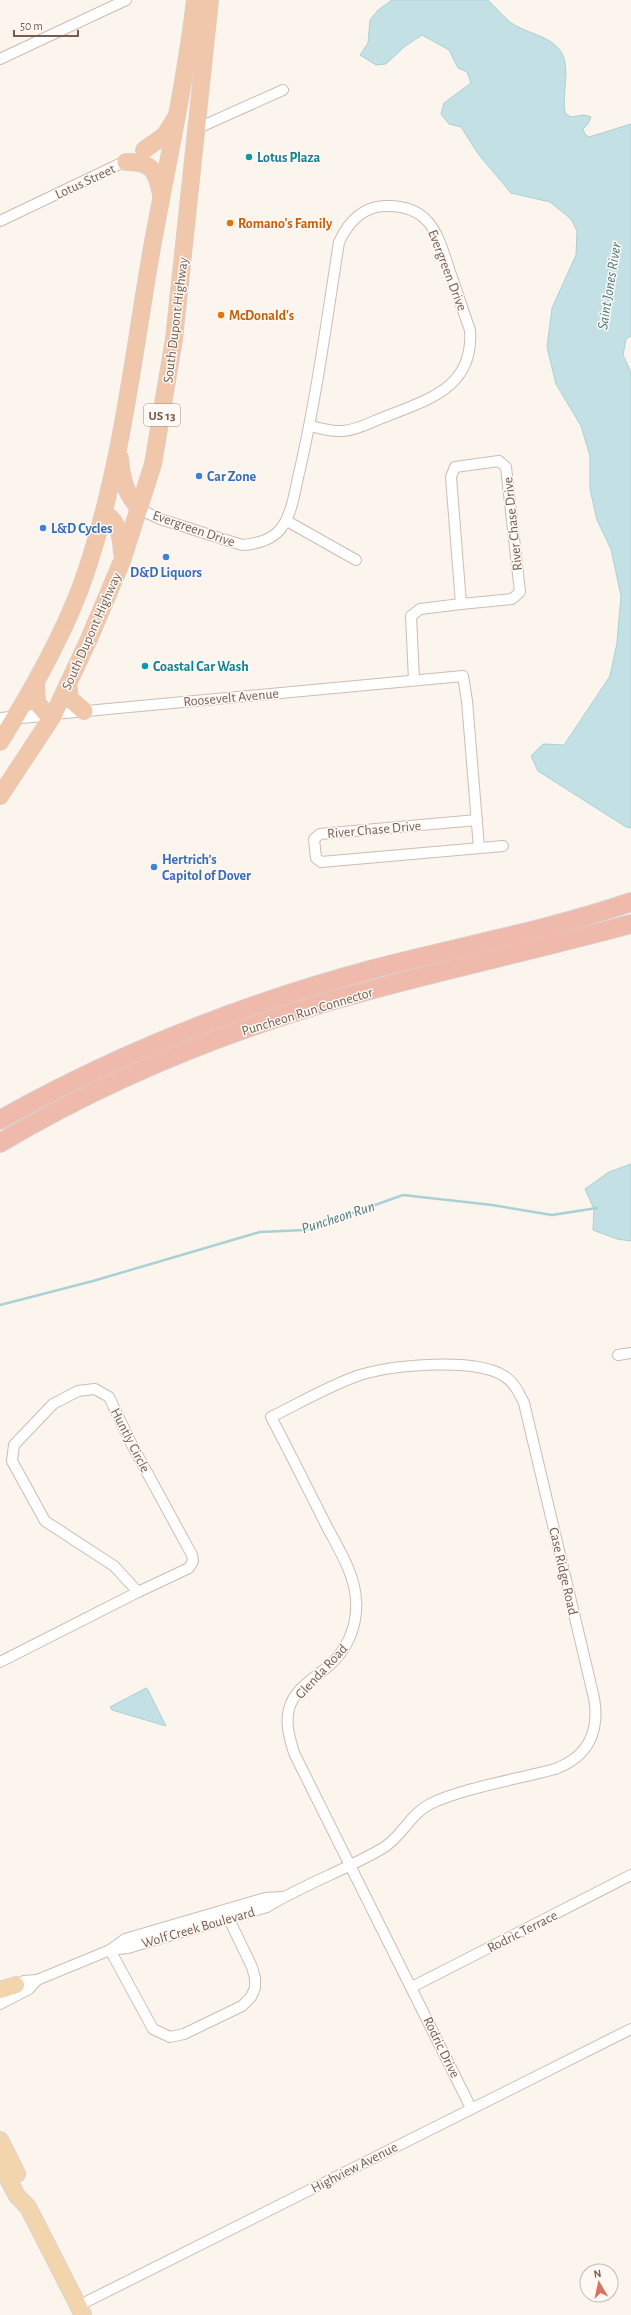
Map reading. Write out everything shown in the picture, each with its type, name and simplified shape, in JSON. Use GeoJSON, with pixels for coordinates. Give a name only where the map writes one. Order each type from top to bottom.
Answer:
{"type":"FeatureCollection","features":[{"type":"Feature","properties":{"kind":"highway","name":"South Dupont Highway"},"geometry":{"type":"LineString","coordinates":[[0,742],[8,718],[36,682],[87,571],[104,513],[120,438],[172,148],[195,0]]}},
{"type":"Feature","properties":{"kind":"highway","name":"South Dupont Highway"},"geometry":{"type":"LineString","coordinates":[[0,796],[29,754],[68,684],[104,607],[122,561],[153,464],[168,381],[210,0]]}},
{"type":"Feature","properties":{"kind":"highway"},"geometry":{"type":"LineString","coordinates":[[144,150],[165,134],[177,116]]}},
{"type":"Feature","properties":{"kind":"highway"},"geometry":{"type":"LineString","coordinates":[[172,148],[180,151],[185,158],[187,214]]}},
{"type":"Feature","properties":{"kind":"highway"},"geometry":{"type":"LineString","coordinates":[[126,162],[139,162],[151,168],[158,182],[162,198]]}},
{"type":"Feature","properties":{"kind":"highway"},"geometry":{"type":"LineString","coordinates":[[120,438],[122,479],[127,493],[139,509]]}},
{"type":"Feature","properties":{"kind":"highway"},"geometry":{"type":"LineString","coordinates":[[104,513],[113,518],[118,527],[121,538],[122,561]]}},
{"type":"Feature","properties":{"kind":"highway"},"geometry":{"type":"LineString","coordinates":[[36,682],[37,703],[50,714]]}},
{"type":"Feature","properties":{"kind":"highway"},"geometry":{"type":"LineString","coordinates":[[68,684],[70,700],[84,711]]}},
{"type":"Feature","properties":{"kind":"highway","name":"Puncheon Run Connector"},"geometry":{"type":"LineString","coordinates":[[0,1120],[48,1094],[132,1053],[244,1009],[370,970],[589,915],[631,902]]}},
{"type":"Feature","properties":{"kind":"highway","name":"Puncheon Run Connector"},"geometry":{"type":"LineString","coordinates":[[0,1143],[108,1086],[183,1053],[262,1024],[369,991],[631,924]]}},
{"type":"Feature","properties":{"kind":"main road"},"geometry":{"type":"LineString","coordinates":[[0,1990],[16,1985]]}},
{"type":"Feature","properties":{"kind":"main road"},"geometry":{"type":"LineString","coordinates":[[0,2140],[25,2191],[28,2207],[81,2310]]}},
{"type":"Feature","properties":{"kind":"main road"},"geometry":{"type":"LineString","coordinates":[[0,2164],[17,2196],[28,2207]]}},
{"type":"Feature","properties":{"kind":"street"},"geometry":{"type":"LineString","coordinates":[[0,59],[126,0]]}},
{"type":"Feature","properties":{"kind":"street"},"geometry":{"type":"LineString","coordinates":[[196,129],[283,90]]}},
{"type":"Feature","properties":{"kind":"street","name":"Lotus Street"},"geometry":{"type":"LineString","coordinates":[[0,221],[126,162],[144,150],[172,148]]}},
{"type":"Feature","properties":{"kind":"street","name":"Evergreen Drive"},"geometry":{"type":"LineString","coordinates":[[139,509],[160,519],[242,545],[255,544],[270,538],[281,529],[287,521],[310,426],[339,242],[350,222],[359,215],[381,206],[395,206],[419,213],[435,229],[470,330],[471,342],[466,364],[460,376],[450,386],[423,402],[345,431],[310,426]]}},
{"type":"Feature","properties":{"kind":"street","name":"River Chase Drive"},"geometry":{"type":"LineString","coordinates":[[414,680],[411,616],[420,609],[512,599],[520,592],[506,467],[499,461],[456,467],[451,477],[461,604]]}},
{"type":"Feature","properties":{"kind":"street"},"geometry":{"type":"LineString","coordinates":[[287,521],[356,560]]}},
{"type":"Feature","properties":{"kind":"street","name":"Roosevelt Avenue"},"geometry":{"type":"LineString","coordinates":[[8,718],[462,676],[467,700],[477,820]]}},
{"type":"Feature","properties":{"kind":"street"},"geometry":{"type":"LineString","coordinates":[[477,820],[479,848]]}},
{"type":"Feature","properties":{"kind":"street","name":"River Chase Drive"},"geometry":{"type":"LineString","coordinates":[[477,820],[320,834],[314,839],[316,858],[321,862],[504,846]]}},
{"type":"Feature","properties":{"kind":"street"},"geometry":{"type":"LineString","coordinates":[[618,1355],[631,1353]]}},
{"type":"Feature","properties":{"kind":"street","name":"Case Ridge Road"},"geometry":{"type":"LineString","coordinates":[[271,1417],[343,1382],[361,1375],[382,1371],[422,1366],[471,1365],[493,1370],[506,1376],[517,1388],[524,1403],[594,1698],[596,1711],[595,1726],[591,1739],[581,1754],[570,1764],[555,1770],[446,1797],[428,1805],[413,1816],[385,1847],[352,1865]]}},
{"type":"Feature","properties":{"kind":"street","name":"Huntly Circle"},"geometry":{"type":"LineString","coordinates":[[0,1662],[138,1592],[189,1568],[193,1561],[192,1555],[131,1443],[109,1397],[95,1389],[78,1391],[53,1404],[14,1445],[12,1461],[45,1521],[114,1566],[138,1592]]}},
{"type":"Feature","properties":{"kind":"street","name":"Glenda Road"},"geometry":{"type":"LineString","coordinates":[[271,1417],[348,1569],[357,1601],[356,1621],[350,1640],[326,1669],[310,1679],[298,1693],[289,1708],[288,1724],[294,1753],[352,1865],[412,1987]]}},
{"type":"Feature","properties":{"kind":"street","name":"Wolf Creek Boulevard"},"geometry":{"type":"LineString","coordinates":[[0,1993],[24,1981],[37,1980],[110,1950],[128,1948],[227,1915],[267,1907],[284,1896],[352,1865]]}},
{"type":"Feature","properties":{"kind":"street","name":"Rodric Terrace"},"geometry":{"type":"LineString","coordinates":[[412,1987],[631,1875]]}},
{"type":"Feature","properties":{"kind":"street"},"geometry":{"type":"LineString","coordinates":[[110,1950],[153,2029],[170,2037],[184,2034],[242,2006],[251,1997],[255,1978],[227,1915]]}},
{"type":"Feature","properties":{"kind":"street","name":"Wolf Creek Boulevard"},"geometry":{"type":"LineString","coordinates":[[0,2004],[29,1989],[37,1980]]}},
{"type":"Feature","properties":{"kind":"street","name":"Rodric Drive"},"geometry":{"type":"LineString","coordinates":[[412,1987],[471,2108]]}},
{"type":"Feature","properties":{"kind":"street","name":"Highview Avenue"},"geometry":{"type":"LineString","coordinates":[[81,2310],[471,2108],[631,2029]]}},
{"type":"Feature","properties":{"kind":"water","name":"Saint Jones River"},"geometry":{"type":"Polygon","coordinates":[[[392,0],[488,0],[510,22],[524,30],[548,40],[555,44],[560,50],[564,58],[566,72],[564,99],[565,113],[571,117],[584,115],[591,117],[588,124],[583,129],[585,134],[589,137],[631,124],[631,336],[626,339],[623,355],[631,372],[631,828],[626,827],[538,771],[531,756],[543,744],[564,745],[610,676],[617,643],[621,596],[611,549],[597,520],[590,489],[590,456],[581,426],[556,384],[547,347],[552,308],[576,255],[577,231],[571,219],[550,202],[511,193],[479,155],[461,127],[449,124],[441,114],[444,103],[471,83],[467,72],[458,68],[449,50],[422,35],[404,47],[386,64],[376,65],[360,55],[368,43],[370,20],[378,10],[392,0]]]}},
{"type":"Feature","properties":{"kind":"water"},"geometry":{"type":"Polygon","coordinates":[[[631,1164],[631,1241],[617,1239],[593,1230],[594,1209],[585,1189],[609,1172],[631,1164]]]}},
{"type":"Feature","properties":{"kind":"water"},"geometry":{"type":"Polygon","coordinates":[[[146,1688],[166,1726],[112,1710],[110,1707],[146,1688]]]}},
{"type":"Feature","properties":{"kind":"waterway","name":"Puncheon Run"},"geometry":{"type":"LineString","coordinates":[[0,1305],[93,1281],[260,1232],[305,1230],[403,1195],[492,1205],[552,1215],[597,1208]]}},
{"type":"Feature","properties":{"kind":"place","name":"Lotus Plaza"},"geometry":{"type":"Point","coordinates":[249,157]}},
{"type":"Feature","properties":{"kind":"place","name":"Romano's Family"},"geometry":{"type":"Point","coordinates":[230,223]}},
{"type":"Feature","properties":{"kind":"place","name":"McDonald's"},"geometry":{"type":"Point","coordinates":[221,315]}},
{"type":"Feature","properties":{"kind":"place","name":"Car Zone"},"geometry":{"type":"Point","coordinates":[199,476]}},
{"type":"Feature","properties":{"kind":"place","name":"L&D Cycles"},"geometry":{"type":"Point","coordinates":[43,528]}},
{"type":"Feature","properties":{"kind":"place","name":"D&D Liquors"},"geometry":{"type":"Point","coordinates":[166,557]}},
{"type":"Feature","properties":{"kind":"place","name":"Coastal Car Wash"},"geometry":{"type":"Point","coordinates":[145,666]}},
{"type":"Feature","properties":{"kind":"place","name":"Hertrich’s Capitol of Dover"},"geometry":{"type":"Point","coordinates":[154,867]}}]}
